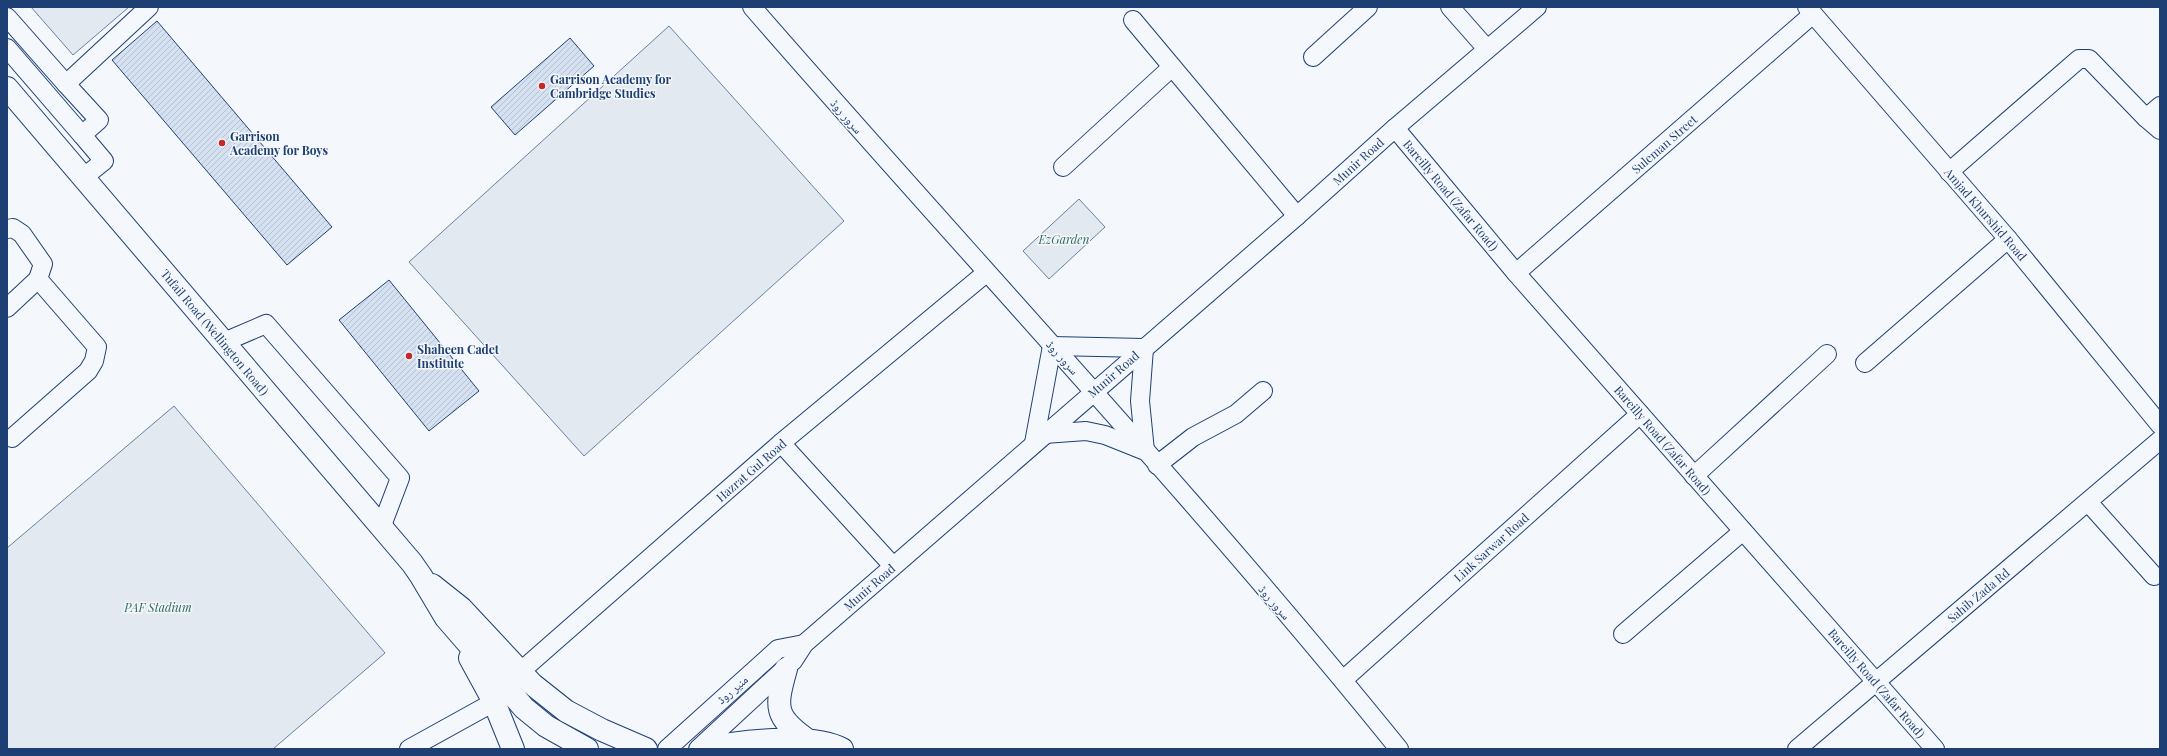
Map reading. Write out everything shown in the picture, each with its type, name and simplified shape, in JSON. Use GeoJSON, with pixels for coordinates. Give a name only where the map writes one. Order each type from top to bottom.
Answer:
{"type":"FeatureCollection","features":[{"type":"Feature","properties":{"kind":"main road","name":"Tufail Road (Wellington Road)"},"geometry":{"type":"LineString","coordinates":[[7,88],[421,576],[446,618],[463,640],[534,718],[587,749]]}},
{"type":"Feature","properties":{"kind":"main road","name":"Tufail Road (Wellington Road)"},"geometry":{"type":"LineString","coordinates":[[421,576],[462,608],[532,684],[566,711],[602,730],[646,749]]}},
{"type":"Feature","properties":{"kind":"main road"},"geometry":{"type":"LineString","coordinates":[[463,640],[472,664],[494,702],[514,749]]}},
{"type":"Feature","properties":{"kind":"main road"},"geometry":{"type":"LineString","coordinates":[[786,669],[778,702],[782,717],[790,728],[809,741]]}},
{"type":"Feature","properties":{"kind":"main road"},"geometry":{"type":"LineString","coordinates":[[702,749],[728,743],[809,741],[834,744],[842,749]]}},
{"type":"Feature","properties":{"kind":"street"},"geometry":{"type":"LineString","coordinates":[[66,84],[149,7]]}},
{"type":"Feature","properties":{"kind":"street","name":"سرور روڈ"},"geometry":{"type":"LineString","coordinates":[[752,7],[986,273],[1146,451],[1343,680],[1399,749]]}},
{"type":"Feature","properties":{"kind":"street"},"geometry":{"type":"LineString","coordinates":[[1313,57],[1368,7]]}},
{"type":"Feature","properties":{"kind":"street"},"geometry":{"type":"LineString","coordinates":[[1450,7],[1487,49]]}},
{"type":"Feature","properties":{"kind":"street","name":"Munir Road"},"geometry":{"type":"LineString","coordinates":[[698,749],[786,669],[804,644],[1297,216],[1395,128],[1537,7]]}},
{"type":"Feature","properties":{"kind":"street","name":"Amjad Khurshid Road"},"geometry":{"type":"LineString","coordinates":[[1810,11],[2008,239],[2160,425]]}},
{"type":"Feature","properties":{"kind":"street","name":"Suleman Street"},"geometry":{"type":"LineString","coordinates":[[1516,274],[1810,11]]}},
{"type":"Feature","properties":{"kind":"street"},"geometry":{"type":"LineString","coordinates":[[7,17],[99,120],[82,134]]}},
{"type":"Feature","properties":{"kind":"street"},"geometry":{"type":"LineString","coordinates":[[1133,20],[1297,216]]}},
{"type":"Feature","properties":{"kind":"street"},"geometry":{"type":"LineString","coordinates":[[7,48],[104,161],[84,177]]}},
{"type":"Feature","properties":{"kind":"street"},"geometry":{"type":"LineString","coordinates":[[1949,172],[2078,59],[2089,59],[2146,118],[2160,130]]}},
{"type":"Feature","properties":{"kind":"street"},"geometry":{"type":"LineString","coordinates":[[1063,167],[1172,67]]}},
{"type":"Feature","properties":{"kind":"street"},"geometry":{"type":"LineString","coordinates":[[2146,118],[2160,106]]}},
{"type":"Feature","properties":{"kind":"street","name":"Bareilly Road (Zafar Road)"},"geometry":{"type":"LineString","coordinates":[[1395,128],[1516,274],[1935,749]]}},
{"type":"Feature","properties":{"kind":"street"},"geometry":{"type":"LineString","coordinates":[[7,229],[13,228],[22,234],[43,264],[38,279],[7,308]]}},
{"type":"Feature","properties":{"kind":"street"},"geometry":{"type":"LineString","coordinates":[[1865,363],[2008,239]]}},
{"type":"Feature","properties":{"kind":"street","name":"Hazrat Gul Road"},"geometry":{"type":"LineString","coordinates":[[521,671],[782,443],[986,273]]}},
{"type":"Feature","properties":{"kind":"street"},"geometry":{"type":"LineString","coordinates":[[12,438],[88,371],[94,361],[96,347],[38,279]]}},
{"type":"Feature","properties":{"kind":"street"},"geometry":{"type":"LineString","coordinates":[[224,342],[266,324],[400,478],[381,528]]}},
{"type":"Feature","properties":{"kind":"street"},"geometry":{"type":"LineString","coordinates":[[1052,346],[1144,348],[1140,401],[1146,451],[1105,435],[1086,431],[1039,439],[1052,346]]}},
{"type":"Feature","properties":{"kind":"street"},"geometry":{"type":"LineString","coordinates":[[1694,476],[1827,354]]}},
{"type":"Feature","properties":{"kind":"street"},"geometry":{"type":"LineString","coordinates":[[1157,465],[1193,437],[1236,414],[1263,391]]}},
{"type":"Feature","properties":{"kind":"street","name":"Link Sarwar Road"},"geometry":{"type":"LineString","coordinates":[[1343,680],[1640,414]]}},
{"type":"Feature","properties":{"kind":"street","name":"Sahib Zada Rd"},"geometry":{"type":"LineString","coordinates":[[1797,749],[2160,440]]}},
{"type":"Feature","properties":{"kind":"street"},"geometry":{"type":"LineString","coordinates":[[782,443],[893,566]]}},
{"type":"Feature","properties":{"kind":"street"},"geometry":{"type":"LineString","coordinates":[[2088,502],[2154,576]]}},
{"type":"Feature","properties":{"kind":"street"},"geometry":{"type":"LineString","coordinates":[[1623,634],[1743,531]]}},
{"type":"Feature","properties":{"kind":"street","name":"منیر روڈ"},"geometry":{"type":"LineString","coordinates":[[667,749],[778,649],[804,644]]}},
{"type":"Feature","properties":{"kind":"street"},"geometry":{"type":"LineString","coordinates":[[409,749],[494,702]]}},
{"type":"Feature","properties":{"kind":"green space"},"geometry":{"type":"Polygon","coordinates":[[[31,7],[129,7],[73,55],[31,7]]]}},
{"type":"Feature","properties":{"kind":"green space"},"geometry":{"type":"Polygon","coordinates":[[[669,26],[844,221],[584,456],[409,262],[669,26]]]}},
{"type":"Feature","properties":{"kind":"green space","name":"EzGarden"},"geometry":{"type":"Polygon","coordinates":[[[1079,199],[1105,227],[1049,279],[1023,251],[1079,199]]]}},
{"type":"Feature","properties":{"kind":"green space","name":"PAF Stadium"},"geometry":{"type":"Polygon","coordinates":[[[174,406],[385,653],[273,749],[7,749],[7,548],[174,406]]]}},
{"type":"Feature","properties":{"kind":"building","name":"Garrison Academy for Boys"},"geometry":{"type":"Polygon","coordinates":[[[157,21],[332,227],[287,265],[112,60],[157,21]]]}},
{"type":"Feature","properties":{"kind":"building","name":"Garrison Academy for Cambridge Studies"},"geometry":{"type":"Polygon","coordinates":[[[570,38],[594,66],[515,135],[491,107],[570,38]]]}},
{"type":"Feature","properties":{"kind":"building","name":"Shaheen Cadet Institute"},"geometry":{"type":"Polygon","coordinates":[[[389,280],[479,391],[429,431],[339,320],[389,280]]]}},
{"type":"Feature","properties":{"kind":"place","name":"Garrison Academy for Cambridge Studies"},"geometry":{"type":"Point","coordinates":[542,86]}},
{"type":"Feature","properties":{"kind":"place","name":"Garrison Academy for Boys"},"geometry":{"type":"Point","coordinates":[222,143]}},
{"type":"Feature","properties":{"kind":"place","name":"Shaheen Cadet Institute"},"geometry":{"type":"Point","coordinates":[409,356]}}]}
